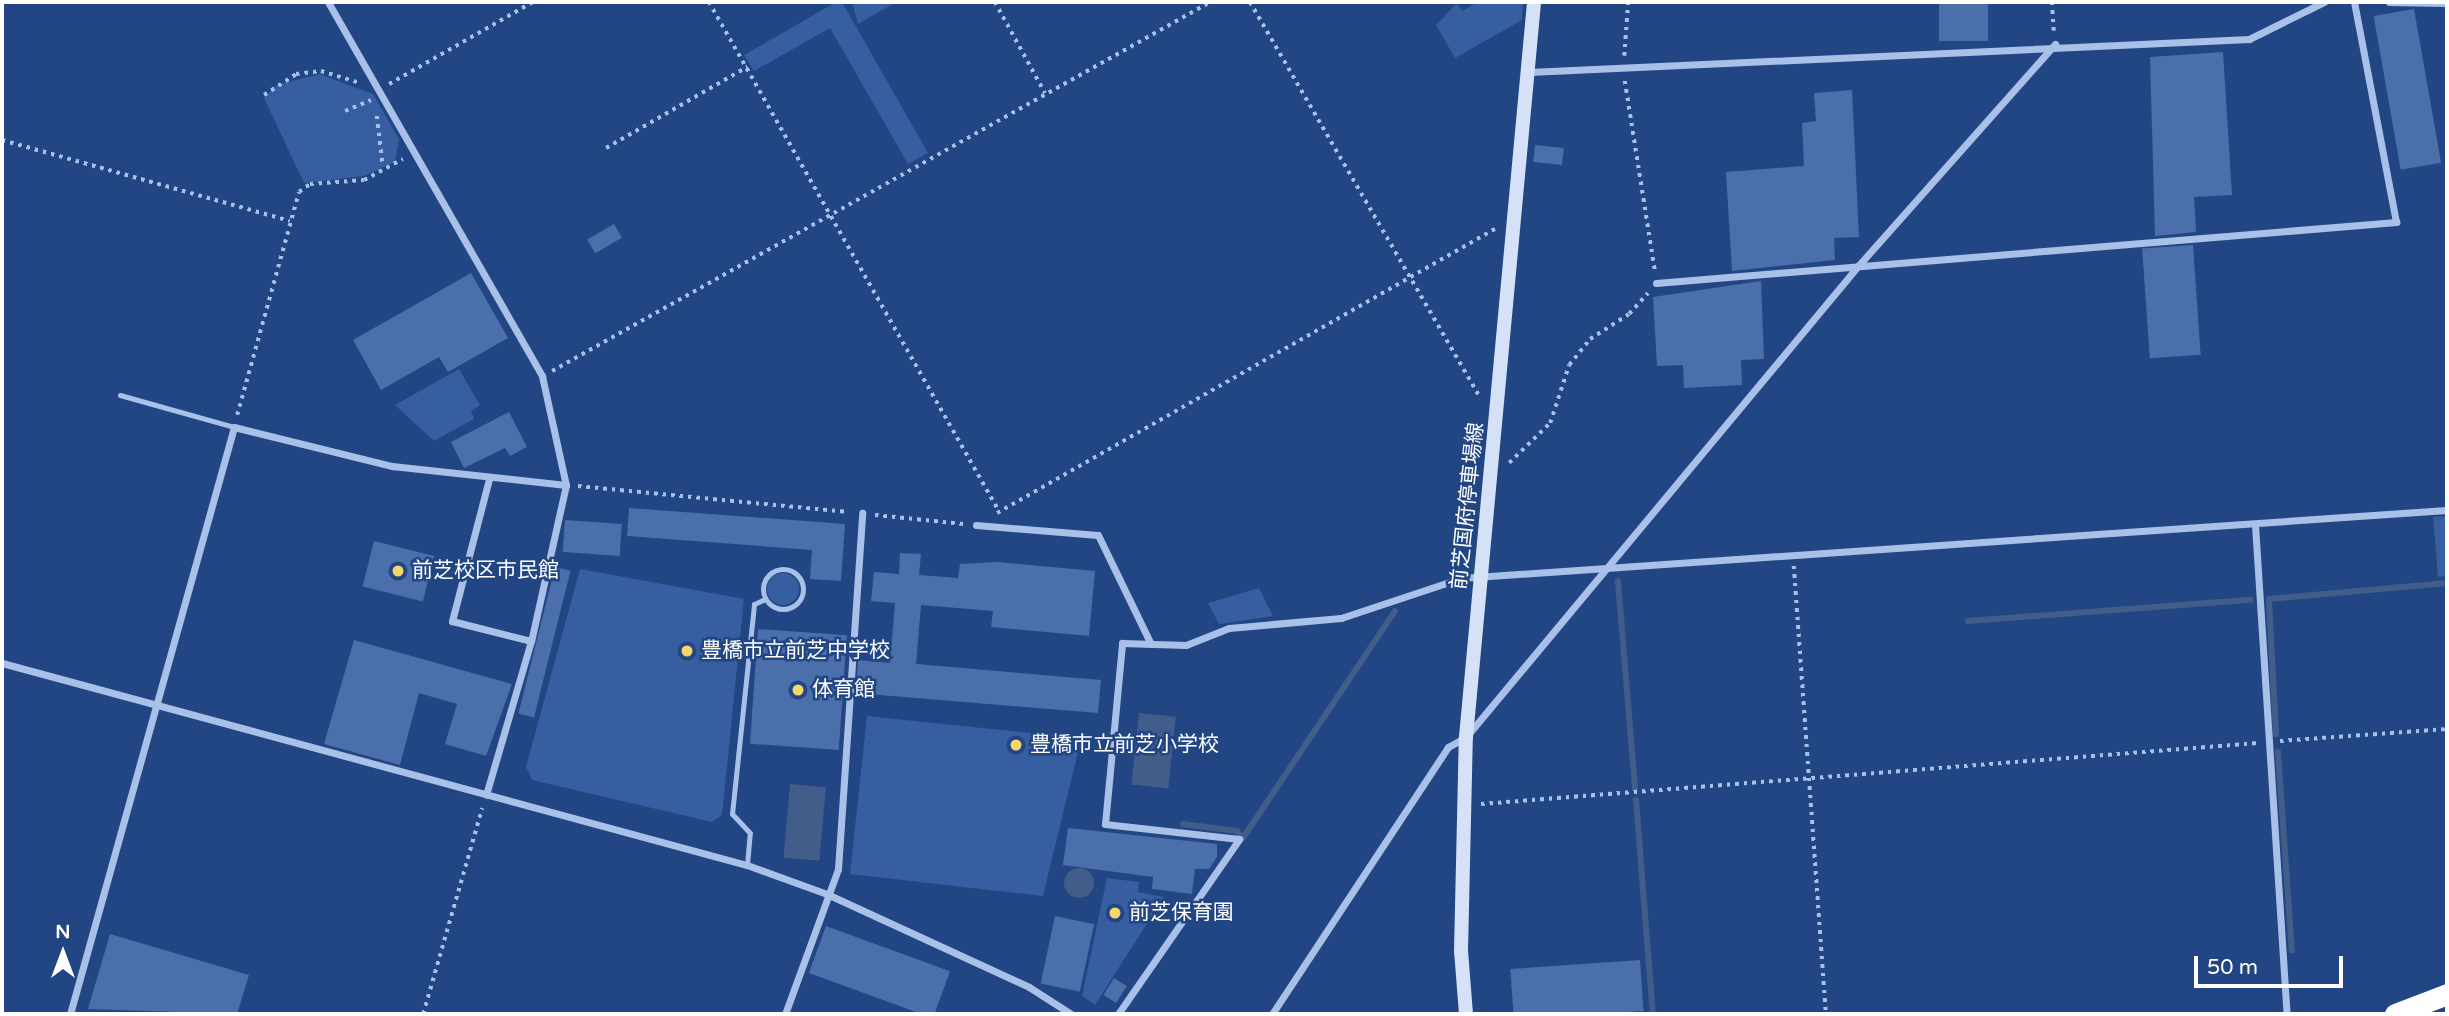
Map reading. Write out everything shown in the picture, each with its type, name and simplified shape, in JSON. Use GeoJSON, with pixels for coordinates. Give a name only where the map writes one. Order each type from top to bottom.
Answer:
{"type":"FeatureCollection","features":[{"type":"Feature","properties":{"kind":"highway"},"geometry":{"type":"LineString","coordinates":[[2395,1014],[2447,994]]}},
{"type":"Feature","properties":{"kind":"main road","name":"前芝国府停車場線"},"geometry":{"type":"LineString","coordinates":[[1466,1014],[1466,737],[1498,416],[1534,2]]}},
{"type":"Feature","properties":{"kind":"street"},"geometry":{"type":"LineString","coordinates":[[328,2],[378,94],[542,376],[566,485],[531,641],[486,794]]}},
{"type":"Feature","properties":{"kind":"street"},"geometry":{"type":"LineString","coordinates":[[1529,72],[2055,44],[2249,39],[2324,2]]}},
{"type":"Feature","properties":{"kind":"street"},"geometry":{"type":"LineString","coordinates":[[1656,283],[2396,222],[2354,2]]}},
{"type":"Feature","properties":{"kind":"street"},"geometry":{"type":"LineString","coordinates":[[2389,2],[2447,2]]}},
{"type":"Feature","properties":{"kind":"street"},"geometry":{"type":"LineString","coordinates":[[1272,1014],[1448,747],[1466,737],[1858,266],[2055,44]]}},
{"type":"Feature","properties":{"kind":"street"},"geometry":{"type":"LineString","coordinates":[[70,1014],[234,428],[392,466],[489,479],[566,485]]}},
{"type":"Feature","properties":{"kind":"street"},"geometry":{"type":"LineString","coordinates":[[489,479],[452,621],[531,641]]}},
{"type":"Feature","properties":{"kind":"street"},"geometry":{"type":"LineString","coordinates":[[1118,1014],[1239,839],[1105,824],[1122,643],[1186,645],[1229,628],[1341,618],[1482,577],[1603,572],[2447,510]]}},
{"type":"Feature","properties":{"kind":"street"},"geometry":{"type":"LineString","coordinates":[[785,1014],[838,869],[862,513]]}},
{"type":"Feature","properties":{"kind":"street"},"geometry":{"type":"LineString","coordinates":[[976,525],[1098,536],[1151,645]]}},
{"type":"Feature","properties":{"kind":"street"},"geometry":{"type":"LineString","coordinates":[[2255,525],[2287,1014]]}},
{"type":"Feature","properties":{"kind":"street"},"geometry":{"type":"LineString","coordinates":[[2,663],[155,708],[747,865],[827,894],[1029,987],[1071,1014]]}},
{"type":"Feature","properties":{"kind":"lane"},"geometry":{"type":"LineString","coordinates":[[120,395],[234,428]]}},
{"type":"Feature","properties":{"kind":"lane"},"geometry":{"type":"LineString","coordinates":[[788,569],[801,580],[794,606],[778,609],[765,600],[764,582],[772,572],[788,569]]}},
{"type":"Feature","properties":{"kind":"lane"},"geometry":{"type":"LineString","coordinates":[[747,865],[750,833],[733,814],[754,604],[765,600]]}},
{"type":"Feature","properties":{"kind":"path"},"geometry":{"type":"LineString","coordinates":[[345,111],[533,2]]}},
{"type":"Feature","properties":{"kind":"path"},"geometry":{"type":"LineString","coordinates":[[709,2],[999,512]]}},
{"type":"Feature","properties":{"kind":"path"},"geometry":{"type":"LineString","coordinates":[[995,2],[1045,93]]}},
{"type":"Feature","properties":{"kind":"path"},"geometry":{"type":"LineString","coordinates":[[542,376],[833,216],[1045,93],[1210,2]]}},
{"type":"Feature","properties":{"kind":"path"},"geometry":{"type":"LineString","coordinates":[[1250,2],[1488,411],[1498,416]]}},
{"type":"Feature","properties":{"kind":"path"},"geometry":{"type":"LineString","coordinates":[[1492,479],[1550,423],[1569,365],[1590,339],[1629,314],[1656,283],[1623,69],[1628,2]]}},
{"type":"Feature","properties":{"kind":"path"},"geometry":{"type":"LineString","coordinates":[[2052,2],[2055,44]]}},
{"type":"Feature","properties":{"kind":"path"},"geometry":{"type":"LineString","coordinates":[[606,148],[747,67]]}},
{"type":"Feature","properties":{"kind":"path"},"geometry":{"type":"LineString","coordinates":[[264,95],[296,75],[321,71],[378,94]]}},
{"type":"Feature","properties":{"kind":"path"},"geometry":{"type":"LineString","coordinates":[[378,94],[377,138],[383,166]]}},
{"type":"Feature","properties":{"kind":"path"},"geometry":{"type":"LineString","coordinates":[[234,428],[290,221],[306,186],[364,180],[396,166],[405,156],[402,135]]}},
{"type":"Feature","properties":{"kind":"path"},"geometry":{"type":"LineString","coordinates":[[2,141],[290,221]]}},
{"type":"Feature","properties":{"kind":"path"},"geometry":{"type":"LineString","coordinates":[[566,485],[976,525],[1515,218]]}},
{"type":"Feature","properties":{"kind":"path"},"geometry":{"type":"LineString","coordinates":[[1794,557],[1826,1014]]}},
{"type":"Feature","properties":{"kind":"path"},"geometry":{"type":"LineString","coordinates":[[1465,806],[2447,729]]}},
{"type":"Feature","properties":{"kind":"path"},"geometry":{"type":"LineString","coordinates":[[423,1014],[486,794]]}},
{"type":"Feature","properties":{"kind":"shaded area"},"geometry":{"type":"Polygon","coordinates":[[[836,2],[842,2],[928,153],[908,164],[830,28],[754,71],[744,55],[836,2]]]}},
{"type":"Feature","properties":{"kind":"shaded area"},"geometry":{"type":"Polygon","coordinates":[[[852,2],[896,2],[858,24],[852,2]]]}},
{"type":"Feature","properties":{"kind":"shaded area"},"geometry":{"type":"Polygon","coordinates":[[[1478,2],[1523,2],[1522,20],[1455,58],[1436,25],[1457,3],[1462,11],[1478,2]]]}},
{"type":"Feature","properties":{"kind":"shaded area"},"geometry":{"type":"Polygon","coordinates":[[[319,74],[373,94],[399,139],[395,162],[364,176],[304,183],[264,98],[277,85],[319,74]]]}},
{"type":"Feature","properties":{"kind":"shaded area"},"geometry":{"type":"Polygon","coordinates":[[[459,369],[480,405],[471,411],[474,419],[434,441],[395,405],[459,369]]]}},
{"type":"Feature","properties":{"kind":"shaded area"},"geometry":{"type":"Polygon","coordinates":[[[2447,516],[2447,576],[2438,577],[2433,517],[2447,516]]]}},
{"type":"Feature","properties":{"kind":"shaded area"},"geometry":{"type":"Polygon","coordinates":[[[580,569],[744,599],[722,815],[712,822],[532,780],[526,767],[580,569]]]}},
{"type":"Feature","properties":{"kind":"shaded area"},"geometry":{"type":"Polygon","coordinates":[[[783,573],[794,578],[799,589],[794,600],[783,605],[772,600],[767,589],[772,578],[783,573]]]}},
{"type":"Feature","properties":{"kind":"shaded area"},"geometry":{"type":"Polygon","coordinates":[[[1259,588],[1273,616],[1219,624],[1208,603],[1259,588]]]}},
{"type":"Feature","properties":{"kind":"shaded area"},"geometry":{"type":"Polygon","coordinates":[[[1139,713],[1176,717],[1168,788],[1131,785],[1139,713]]]}},
{"type":"Feature","properties":{"kind":"shaded area"},"geometry":{"type":"Polygon","coordinates":[[[867,716],[1060,736],[1078,752],[1043,896],[850,874],[867,716]]]}},
{"type":"Feature","properties":{"kind":"shaded area"},"geometry":{"type":"Polygon","coordinates":[[[790,784],[826,787],[819,861],[784,858],[790,784]]]}},
{"type":"Feature","properties":{"kind":"shaded area"},"geometry":{"type":"Polygon","coordinates":[[[1079,868],[1085,869],[1093,877],[1093,889],[1085,897],[1079,898],[1073,897],[1065,889],[1064,883],[1065,877],[1073,869],[1079,868]]]}},
{"type":"Feature","properties":{"kind":"shaded area"},"geometry":{"type":"Polygon","coordinates":[[[1107,878],[1139,882],[1138,892],[1164,897],[1095,1005],[1082,996],[1107,878]]]}},
{"type":"Feature","properties":{"kind":"building"},"geometry":{"type":"Polygon","coordinates":[[[1939,2],[1988,2],[1988,41],[1939,41],[1939,2]]]}},
{"type":"Feature","properties":{"kind":"building"},"geometry":{"type":"Polygon","coordinates":[[[2414,9],[2441,163],[2401,170],[2374,16],[2414,9]]]}},
{"type":"Feature","properties":{"kind":"building"},"geometry":{"type":"Polygon","coordinates":[[[2223,52],[2232,195],[2194,197],[2196,232],[2155,236],[2150,57],[2223,52]]]}},
{"type":"Feature","properties":{"kind":"building"},"geometry":{"type":"Polygon","coordinates":[[[1852,90],[1859,237],[1834,238],[1835,260],[1732,271],[1726,172],[1804,166],[1802,123],[1816,121],[1814,93],[1852,90]]]}},
{"type":"Feature","properties":{"kind":"building"},"geometry":{"type":"Polygon","coordinates":[[[1535,145],[1564,148],[1562,165],[1533,162],[1535,145]]]}},
{"type":"Feature","properties":{"kind":"building"},"geometry":{"type":"Polygon","coordinates":[[[614,224],[622,238],[595,253],[587,240],[614,224]]]}},
{"type":"Feature","properties":{"kind":"building"},"geometry":{"type":"Polygon","coordinates":[[[2193,245],[2201,355],[2150,358],[2142,249],[2193,245]]]}},
{"type":"Feature","properties":{"kind":"building"},"geometry":{"type":"Polygon","coordinates":[[[471,273],[508,338],[448,372],[439,357],[381,390],[353,340],[471,273]]]}},
{"type":"Feature","properties":{"kind":"building"},"geometry":{"type":"Polygon","coordinates":[[[1761,281],[1764,359],[1741,360],[1742,385],[1684,388],[1683,365],[1657,366],[1653,297],[1761,281]]]}},
{"type":"Feature","properties":{"kind":"building"},"geometry":{"type":"Polygon","coordinates":[[[509,412],[527,447],[510,456],[505,448],[464,468],[451,442],[509,412]]]}},
{"type":"Feature","properties":{"kind":"building"},"geometry":{"type":"Polygon","coordinates":[[[629,508],[845,524],[841,581],[810,579],[812,550],[627,536],[629,508]]]}},
{"type":"Feature","properties":{"kind":"building"},"geometry":{"type":"Polygon","coordinates":[[[565,520],[622,524],[620,556],[563,552],[565,520]]]}},
{"type":"Feature","properties":{"kind":"building","name":"前芝校区市民館"},"geometry":{"type":"Polygon","coordinates":[[[374,541],[434,556],[423,602],[363,587],[374,541]]]}},
{"type":"Feature","properties":{"kind":"building"},"geometry":{"type":"Polygon","coordinates":[[[900,553],[921,554],[919,575],[958,578],[960,564],[997,562],[1095,571],[1089,636],[991,627],[993,611],[921,605],[916,664],[1101,680],[1098,713],[856,693],[858,660],[890,663],[895,603],[871,601],[874,572],[899,574],[900,553]]]}},
{"type":"Feature","properties":{"kind":"building"},"geometry":{"type":"Polygon","coordinates":[[[555,567],[571,571],[534,717],[518,714],[555,567]]]}},
{"type":"Feature","properties":{"kind":"building","name":"体育館"},"geometry":{"type":"Polygon","coordinates":[[[758,629],[847,635],[839,750],[750,744],[758,629]]]}},
{"type":"Feature","properties":{"kind":"building"},"geometry":{"type":"Polygon","coordinates":[[[354,640],[512,684],[486,756],[445,744],[457,704],[419,693],[400,765],[324,744],[354,640]]]}},
{"type":"Feature","properties":{"kind":"building"},"geometry":{"type":"Polygon","coordinates":[[[1068,828],[1217,844],[1217,857],[1209,869],[1195,869],[1192,894],[1152,889],[1153,877],[1063,865],[1068,828]]]}},
{"type":"Feature","properties":{"kind":"building"},"geometry":{"type":"Polygon","coordinates":[[[1055,916],[1094,924],[1080,992],[1041,983],[1055,916]]]}},
{"type":"Feature","properties":{"kind":"building"},"geometry":{"type":"Polygon","coordinates":[[[826,926],[950,971],[934,1014],[922,1014],[809,973],[826,926]]]}},
{"type":"Feature","properties":{"kind":"building"},"geometry":{"type":"Polygon","coordinates":[[[110,934],[249,975],[237,1014],[88,1009],[110,934]]]}},
{"type":"Feature","properties":{"kind":"building"},"geometry":{"type":"Polygon","coordinates":[[[1640,960],[1644,1011],[1513,1014],[1510,969],[1640,960]]]}},
{"type":"Feature","properties":{"kind":"building"},"geometry":{"type":"Polygon","coordinates":[[[1114,978],[1127,986],[1116,1003],[1103,995],[1114,978]]]}},
{"type":"Feature","properties":{"kind":"waterway"},"geometry":{"type":"LineString","coordinates":[[1618,581],[1635,788]]}},
{"type":"Feature","properties":{"kind":"waterway"},"geometry":{"type":"LineString","coordinates":[[2276,734],[2269,599],[2447,583]]}},
{"type":"Feature","properties":{"kind":"waterway"},"geometry":{"type":"LineString","coordinates":[[1968,621],[2250,600]]}},
{"type":"Feature","properties":{"kind":"waterway"},"geometry":{"type":"LineString","coordinates":[[1183,824],[1237,831],[1243,838],[1395,611]]}},
{"type":"Feature","properties":{"kind":"waterway"},"geometry":{"type":"LineString","coordinates":[[2278,752],[2292,951]]}},
{"type":"Feature","properties":{"kind":"waterway"},"geometry":{"type":"LineString","coordinates":[[1636,800],[1653,1014]]}},
{"type":"Feature","properties":{"kind":"place","name":"前芝校区市民館"},"geometry":{"type":"Point","coordinates":[398,571]}},
{"type":"Feature","properties":{"kind":"place","name":"豊橋市立前芝中学校"},"geometry":{"type":"Point","coordinates":[687,651]}},
{"type":"Feature","properties":{"kind":"place","name":"体育館"},"geometry":{"type":"Point","coordinates":[798,690]}},
{"type":"Feature","properties":{"kind":"place","name":"豊橋市立前芝小学校"},"geometry":{"type":"Point","coordinates":[1016,745]}},
{"type":"Feature","properties":{"kind":"place","name":"前芝保育園"},"geometry":{"type":"Point","coordinates":[1115,913]}}]}
